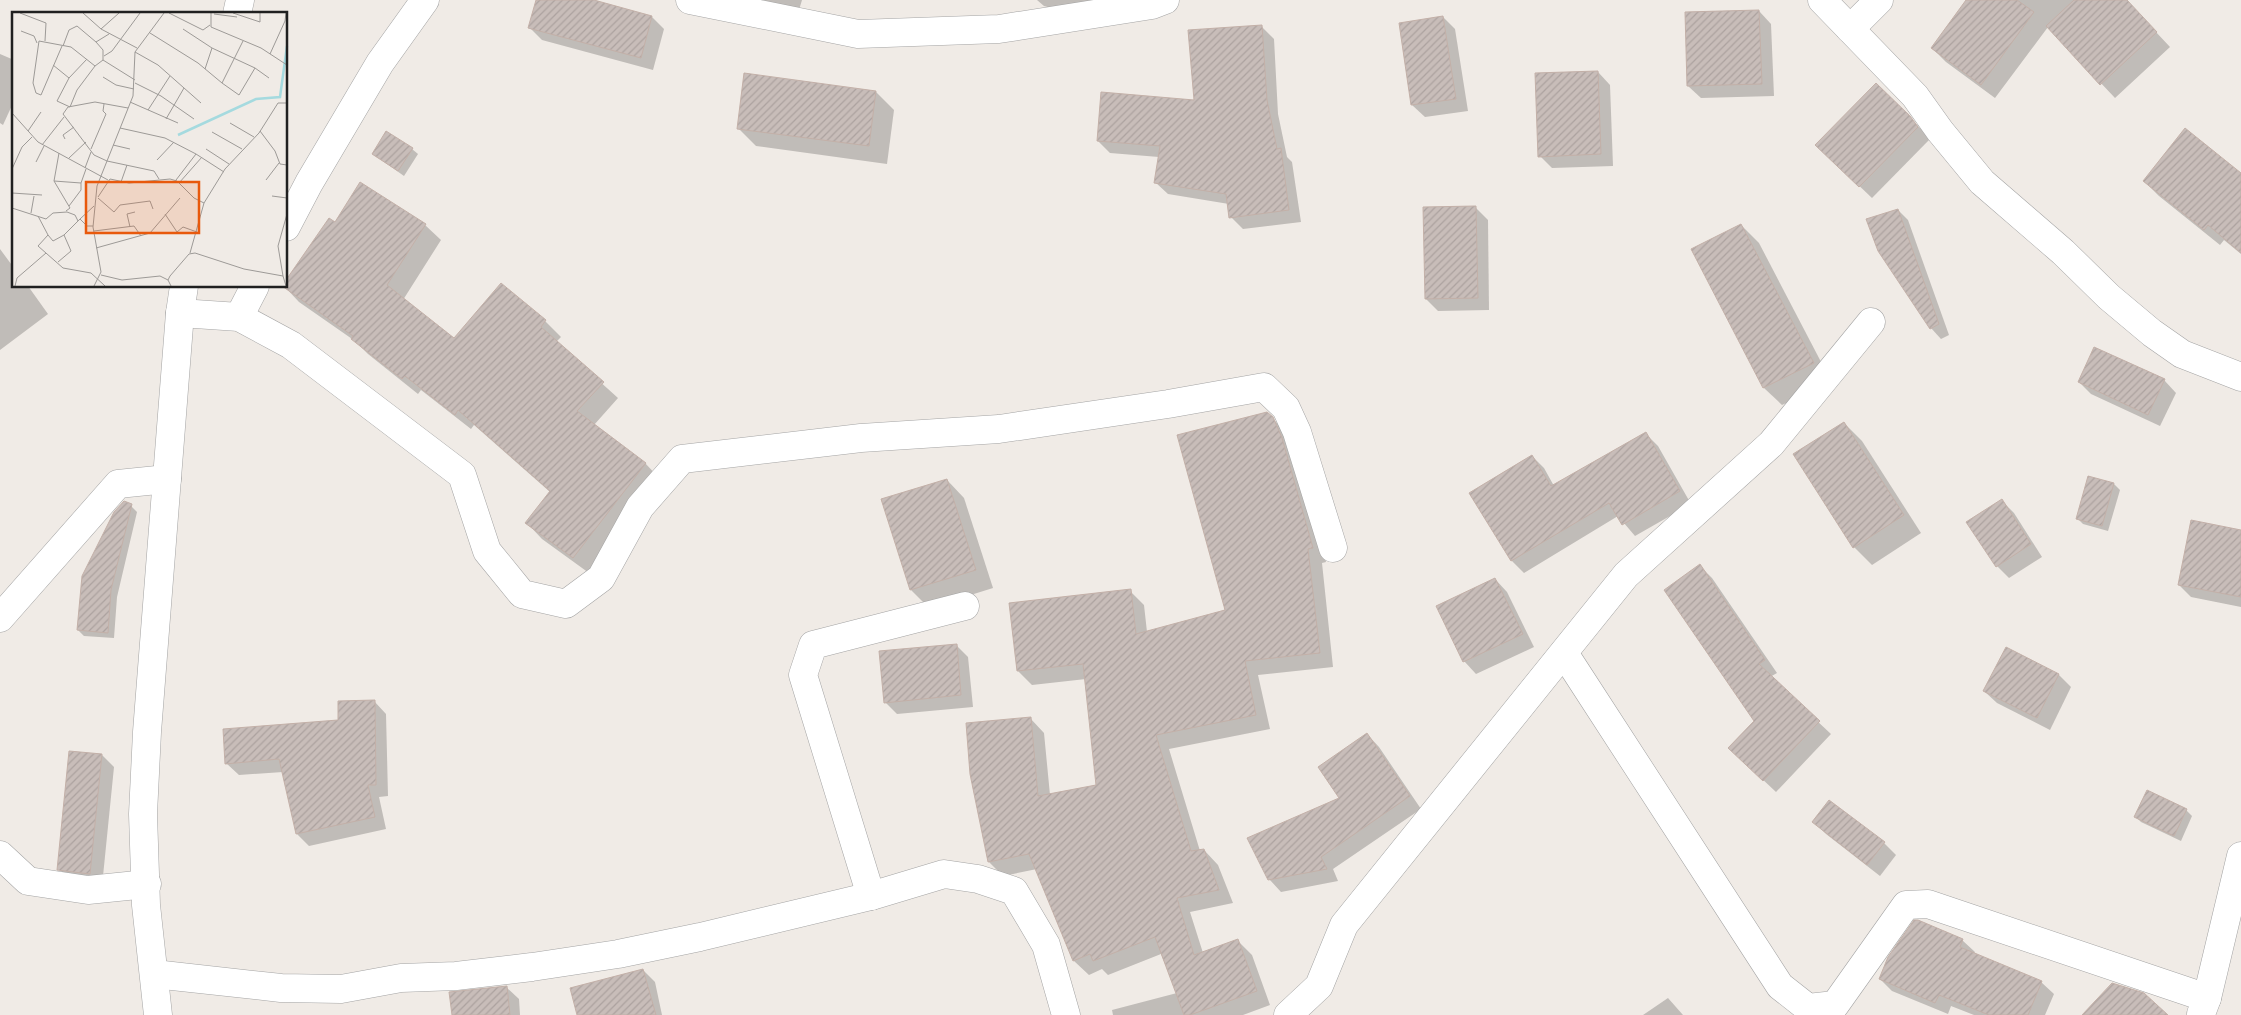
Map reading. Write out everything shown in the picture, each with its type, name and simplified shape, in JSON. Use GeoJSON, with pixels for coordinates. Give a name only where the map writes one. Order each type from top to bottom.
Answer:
{"type":"FeatureCollection","features":[{"type":"Feature","properties":{"kind":"street"},"geometry":{"type":"LineString","coordinates":[[288,223],[309,183],[380,63],[425,0]]}},
{"type":"Feature","properties":{"kind":"street"},"geometry":{"type":"LineString","coordinates":[[693,0],[858,34],[999,29],[1152,5],[1165,0]]}},
{"type":"Feature","properties":{"kind":"street"},"geometry":{"type":"LineString","coordinates":[[1822,0],[1915,96],[1940,131],[1982,182],[2152,333],[2182,354],[2241,377]]}},
{"type":"Feature","properties":{"kind":"street"},"geometry":{"type":"LineString","coordinates":[[1850,29],[1880,0]]}},
{"type":"Feature","properties":{"kind":"street"},"geometry":{"type":"LineString","coordinates":[[158,1015],[146,905],[144,795],[167,479],[180,313],[184,288]]}},
{"type":"Feature","properties":{"kind":"street"},"geometry":{"type":"LineString","coordinates":[[239,316],[254,288]]}},
{"type":"Feature","properties":{"kind":"street"},"geometry":{"type":"LineString","coordinates":[[180,313],[239,316],[291,345],[462,475],[487,551],[522,594],[566,604],[601,578],[640,507],[682,459],[861,438],[999,429],[1168,404],[1264,387],[1286,408],[1298,432],[1333,548]]}},
{"type":"Feature","properties":{"kind":"street"},"geometry":{"type":"LineString","coordinates":[[1288,1015],[1318,986],[1344,925],[1626,575],[1771,444],[1871,322]]}},
{"type":"Feature","properties":{"kind":"street"},"geometry":{"type":"LineString","coordinates":[[0,618],[118,484],[167,479]]}},
{"type":"Feature","properties":{"kind":"street"},"geometry":{"type":"LineString","coordinates":[[871,896],[803,676],[812,645],[965,606]]}},
{"type":"Feature","properties":{"kind":"street"},"geometry":{"type":"LineString","coordinates":[[1564,652],[1780,986],[1807,1011],[1835,1005],[1906,905],[1928,904],[2204,1006],[2241,856]]}},
{"type":"Feature","properties":{"kind":"street"},"geometry":{"type":"LineString","coordinates":[[0,855],[28,881],[88,890],[147,884]]}},
{"type":"Feature","properties":{"kind":"street"},"geometry":{"type":"LineString","coordinates":[[154,974],[281,988],[341,989],[400,978],[456,976],[618,954],[782,919],[871,896],[944,874],[978,879],[1014,892],[1046,944],[1066,1015]]}},
{"type":"Feature","properties":{"kind":"building"},"geometry":{"type":"Polygon","coordinates":[[[536,0],[594,0],[652,16],[641,58],[528,28],[536,0]]]}},
{"type":"Feature","properties":{"kind":"building"},"geometry":{"type":"Polygon","coordinates":[[[1966,0],[2017,0],[2034,12],[1981,85],[1931,48],[1966,0]]]}},
{"type":"Feature","properties":{"kind":"building"},"geometry":{"type":"Polygon","coordinates":[[[2074,0],[2127,0],[2157,32],[2100,85],[2046,26],[2074,0]]]}},
{"type":"Feature","properties":{"kind":"building"},"geometry":{"type":"Polygon","coordinates":[[[1759,10],[1762,84],[1687,86],[1685,12],[1759,10]]]}},
{"type":"Feature","properties":{"kind":"building"},"geometry":{"type":"Polygon","coordinates":[[[1443,16],[1456,99],[1411,105],[1399,23],[1443,16]]]}},
{"type":"Feature","properties":{"kind":"building"},"geometry":{"type":"Polygon","coordinates":[[[1262,25],[1267,100],[1277,149],[1281,148],[1289,210],[1229,218],[1226,194],[1154,183],[1160,146],[1097,141],[1101,92],[1194,100],[1188,30],[1262,25]]]}},
{"type":"Feature","properties":{"kind":"building"},"geometry":{"type":"Polygon","coordinates":[[[1598,71],[1601,154],[1538,157],[1535,73],[1598,71]]]}},
{"type":"Feature","properties":{"kind":"building"},"geometry":{"type":"Polygon","coordinates":[[[744,73],[876,91],[869,146],[737,129],[744,73]]]}},
{"type":"Feature","properties":{"kind":"building"},"geometry":{"type":"Polygon","coordinates":[[[1876,83],[1910,116],[1918,127],[1859,187],[1815,145],[1876,83]]]}},
{"type":"Feature","properties":{"kind":"building"},"geometry":{"type":"Polygon","coordinates":[[[2185,128],[2241,173],[2241,253],[2208,225],[2204,230],[2143,181],[2185,128]]]}},
{"type":"Feature","properties":{"kind":"building"},"geometry":{"type":"Polygon","coordinates":[[[386,131],[413,148],[398,171],[372,154],[386,131]]]}},
{"type":"Feature","properties":{"kind":"building"},"geometry":{"type":"Polygon","coordinates":[[[360,182],[426,224],[387,285],[454,338],[501,283],[546,320],[541,327],[604,382],[577,411],[646,463],[573,558],[525,523],[550,491],[458,410],[455,415],[405,376],[402,379],[351,339],[353,336],[285,288],[288,288],[288,277],[329,218],[335,222],[360,182]]]}},
{"type":"Feature","properties":{"kind":"building"},"geometry":{"type":"Polygon","coordinates":[[[1476,206],[1478,298],[1425,299],[1423,207],[1476,206]]]}},
{"type":"Feature","properties":{"kind":"building"},"geometry":{"type":"Polygon","coordinates":[[[1898,209],[1939,324],[1930,329],[1878,251],[1866,219],[1898,209]]]}},
{"type":"Feature","properties":{"kind":"building"},"geometry":{"type":"Polygon","coordinates":[[[1741,224],[1814,363],[1763,388],[1691,249],[1741,224]]]}},
{"type":"Feature","properties":{"kind":"building"},"geometry":{"type":"Polygon","coordinates":[[[2094,347],[2165,379],[2148,415],[2078,382],[2094,347]]]}},
{"type":"Feature","properties":{"kind":"building"},"geometry":{"type":"Polygon","coordinates":[[[1267,412],[1273,417],[1282,438],[1313,548],[1308,549],[1320,653],[1245,661],[1256,715],[1156,735],[1191,851],[1204,849],[1219,890],[1177,898],[1194,955],[1238,939],[1257,991],[1190,1015],[1184,1015],[1155,937],[1093,961],[1090,954],[1073,961],[1029,854],[988,862],[970,774],[966,723],[1031,717],[1038,796],[1096,785],[1083,664],[1017,671],[1009,603],[1131,589],[1136,634],[1225,610],[1177,435],[1267,412]]]}},
{"type":"Feature","properties":{"kind":"building"},"geometry":{"type":"Polygon","coordinates":[[[1844,422],[1904,515],[1853,548],[1793,454],[1844,422]]]}},
{"type":"Feature","properties":{"kind":"building"},"geometry":{"type":"Polygon","coordinates":[[[1646,432],[1680,491],[1622,525],[1609,503],[1511,561],[1469,493],[1532,455],[1551,486],[1646,432]]]}},
{"type":"Feature","properties":{"kind":"building"},"geometry":{"type":"Polygon","coordinates":[[[2088,476],[2114,483],[2102,526],[2076,519],[2088,476]]]}},
{"type":"Feature","properties":{"kind":"building"},"geometry":{"type":"Polygon","coordinates":[[[947,479],[976,570],[910,590],[881,499],[947,479]]]}},
{"type":"Feature","properties":{"kind":"building"},"geometry":{"type":"Polygon","coordinates":[[[2002,499],[2031,544],[1996,567],[1966,522],[2002,499]]]}},
{"type":"Feature","properties":{"kind":"building"},"geometry":{"type":"Polygon","coordinates":[[[124,501],[132,504],[111,590],[108,633],[77,630],[82,576],[114,512],[124,501]]]}},
{"type":"Feature","properties":{"kind":"building"},"geometry":{"type":"Polygon","coordinates":[[[2191,520],[2241,530],[2241,597],[2178,585],[2191,520]]]}},
{"type":"Feature","properties":{"kind":"building"},"geometry":{"type":"Polygon","coordinates":[[[1700,564],[1765,660],[1759,664],[1820,721],[1763,781],[1728,748],[1754,721],[1664,590],[1700,564]]]}},
{"type":"Feature","properties":{"kind":"building"},"geometry":{"type":"Polygon","coordinates":[[[1495,578],[1523,634],[1463,662],[1436,606],[1495,578]]]}},
{"type":"Feature","properties":{"kind":"building"},"geometry":{"type":"Polygon","coordinates":[[[957,644],[961,695],[884,703],[879,651],[957,644]]]}},
{"type":"Feature","properties":{"kind":"building"},"geometry":{"type":"Polygon","coordinates":[[[2006,647],[2059,674],[2037,718],[1983,691],[2006,647]]]}},
{"type":"Feature","properties":{"kind":"building"},"geometry":{"type":"Polygon","coordinates":[[[375,700],[376,785],[368,785],[375,817],[296,834],[279,759],[225,764],[223,729],[338,720],[338,701],[375,700]]]}},
{"type":"Feature","properties":{"kind":"building"},"geometry":{"type":"Polygon","coordinates":[[[1367,733],[1410,796],[1321,857],[1327,869],[1268,880],[1247,838],[1339,798],[1318,767],[1367,733]]]}},
{"type":"Feature","properties":{"kind":"building"},"geometry":{"type":"Polygon","coordinates":[[[69,751],[102,754],[90,874],[57,870],[69,751]]]}},
{"type":"Feature","properties":{"kind":"building"},"geometry":{"type":"Polygon","coordinates":[[[2147,790],[2187,809],[2174,836],[2134,817],[2147,790]]]}},
{"type":"Feature","properties":{"kind":"building"},"geometry":{"type":"Polygon","coordinates":[[[1829,800],[1885,842],[1867,865],[1812,822],[1829,800]]]}},
{"type":"Feature","properties":{"kind":"building"},"geometry":{"type":"Polygon","coordinates":[[[1914,920],[1963,939],[1960,947],[2042,981],[2028,1015],[1989,1015],[1939,995],[1935,1003],[1879,979],[1888,957],[1914,920]]]}},
{"type":"Feature","properties":{"kind":"building"},"geometry":{"type":"Polygon","coordinates":[[[643,969],[656,1015],[577,1015],[570,988],[643,969]]]}},
{"type":"Feature","properties":{"kind":"building"},"geometry":{"type":"Polygon","coordinates":[[[2112,983],[2144,993],[2168,1015],[2082,1015],[2112,983]]]}},
{"type":"Feature","properties":{"kind":"building"},"geometry":{"type":"Polygon","coordinates":[[[507,986],[510,1015],[452,1015],[449,992],[507,986]]]}}]}
